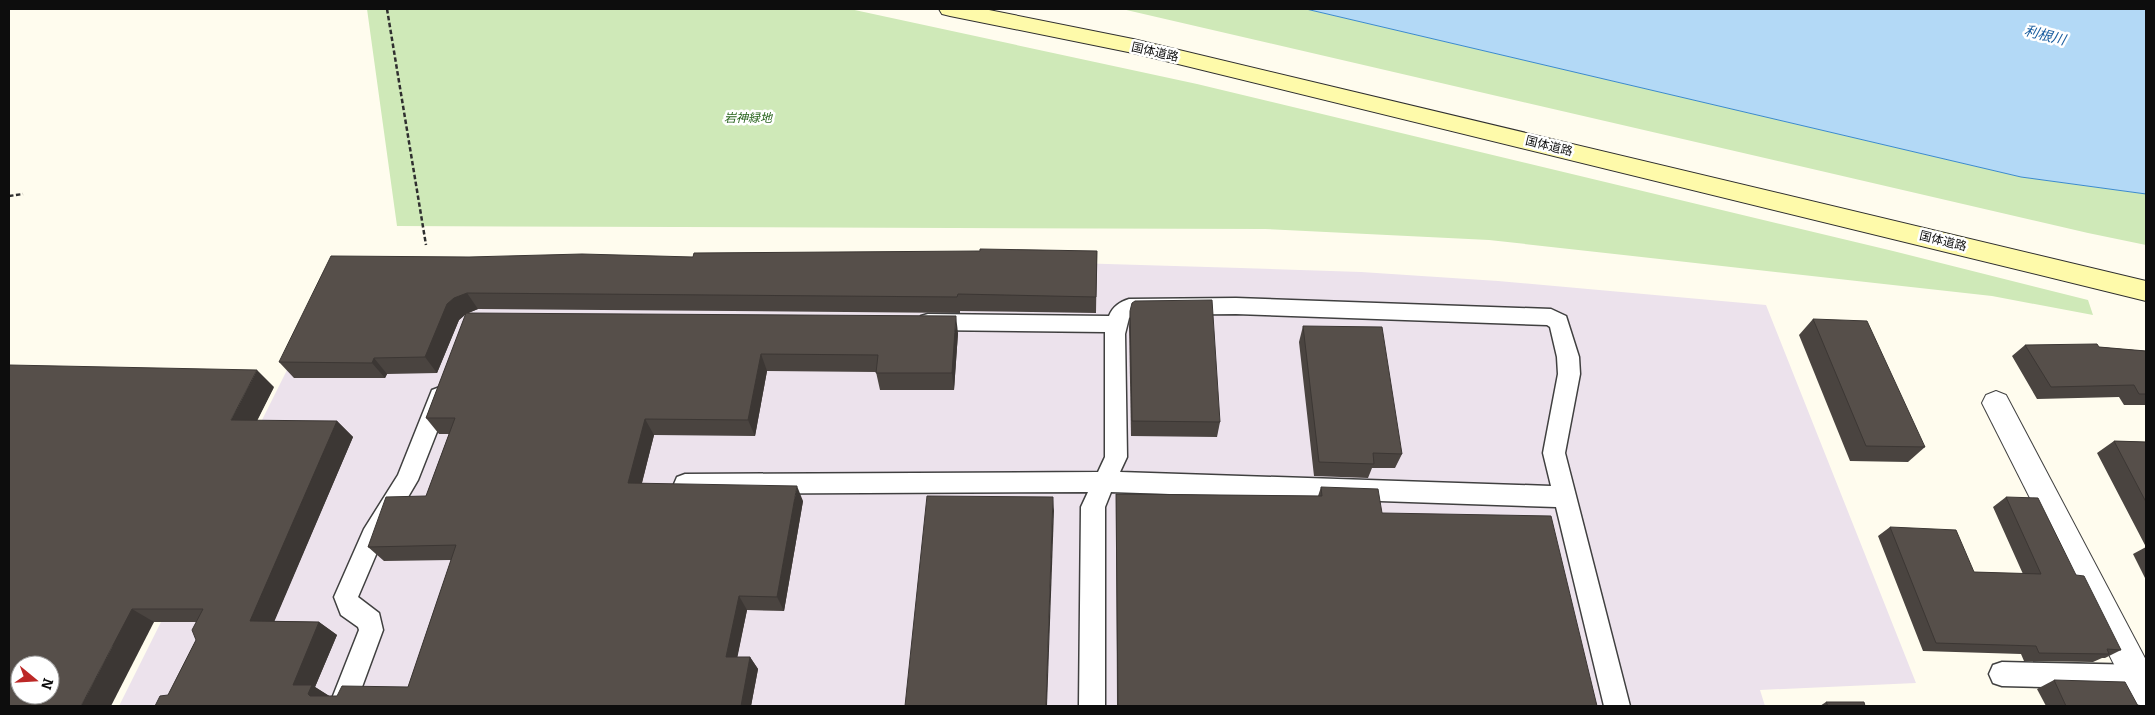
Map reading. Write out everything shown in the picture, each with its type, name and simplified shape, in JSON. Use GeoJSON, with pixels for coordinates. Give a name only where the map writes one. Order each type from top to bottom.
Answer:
{"type":"FeatureCollection","features":[{"type":"Feature","properties":{"kind":"street","name":"国体道路"},"geometry":{"type":"LineString","coordinates":[[950,9],[1142,48],[2146,290]]}},
{"type":"Feature","properties":{"kind":"street"},"geometry":{"type":"LineString","coordinates":[[1996,403],[2144,683]]}},
{"type":"Feature","properties":{"kind":"lane"},"geometry":{"type":"LineString","coordinates":[[1092,706],[1093,507],[1116,457],[1115,334],[1120,314],[1129,307],[1226,306],[1551,317],[1558,322],[1568,357],[1569,374],[1554,453],[1617,706]]}},
{"type":"Feature","properties":{"kind":"lane"},"geometry":{"type":"LineString","coordinates":[[908,322],[1118,324]]}},
{"type":"Feature","properties":{"kind":"lane"},"geometry":{"type":"LineString","coordinates":[[342,706],[371,630],[370,620],[350,607],[346,597],[372,537],[407,480],[447,379]]}},
{"type":"Feature","properties":{"kind":"lane"},"geometry":{"type":"LineString","coordinates":[[685,484],[1105,482],[1566,497]]}},
{"type":"Feature","properties":{"kind":"lane"},"geometry":{"type":"LineString","coordinates":[[2002,674],[2144,683]]}},
{"type":"Feature","properties":{"kind":"path"},"geometry":{"type":"LineString","coordinates":[[387,9],[426,245]]}},
{"type":"Feature","properties":{"kind":"path"},"geometry":{"type":"LineString","coordinates":[[9,196],[23,194]]}},
{"type":"Feature","properties":{"kind":"shaded area"},"geometry":{"type":"Polygon","coordinates":[[[343,258],[936,259],[1241,268],[1361,272],[1498,281],[1766,305],[1916,683],[1760,690],[1765,706],[119,706],[343,258]]]}},
{"type":"Feature","properties":{"kind":"green space","name":"岩神緑地"},"geometry":{"type":"Polygon","coordinates":[[[367,9],[850,9],[1197,84],[1893,251],[2088,300],[2093,315],[1992,296],[1489,240],[1265,229],[397,226],[367,9]]]}},
{"type":"Feature","properties":{"kind":"green space"},"geometry":{"type":"Polygon","coordinates":[[[1122,9],[1306,9],[2021,177],[2146,194],[2146,245],[2088,233],[1122,9]]]}},
{"type":"Feature","properties":{"kind":"water","name":"利根川"},"geometry":{"type":"Polygon","coordinates":[[[1306,9],[2146,9],[2146,194],[2021,177],[1306,9]]]}},
{"type":"Feature","properties":{"kind":"building"},"geometry":{"type":"Polygon","coordinates":[[[980,249],[1097,251],[1096,297],[958,294],[957,297],[467,293],[454,298],[447,304],[425,357],[374,358],[372,363],[279,362],[331,256],[469,257],[582,254],[693,257],[694,253],[980,251],[980,249]]]}},
{"type":"Feature","properties":{"kind":"building"},"geometry":{"type":"Polygon","coordinates":[[[1212,300],[1220,422],[1132,421],[1130,311],[1132,303],[1135,301],[1212,300]]]}},
{"type":"Feature","properties":{"kind":"building"},"geometry":{"type":"Polygon","coordinates":[[[466,313],[956,316],[952,373],[876,373],[878,355],[761,354],[748,420],[645,419],[628,483],[797,486],[777,597],[739,596],[726,657],[750,657],[741,706],[155,706],[160,696],[168,695],[196,640],[192,630],[203,609],[132,609],[81,706],[9,706],[9,365],[257,370],[231,420],[337,421],[250,621],[319,622],[293,685],[312,685],[308,694],[310,696],[337,696],[342,686],[408,687],[456,545],[368,547],[386,497],[426,496],[455,418],[426,418],[466,313]]]}},
{"type":"Feature","properties":{"kind":"building"},"geometry":{"type":"Polygon","coordinates":[[[1813,319],[1867,321],[1925,447],[1866,446],[1813,319]]]}},
{"type":"Feature","properties":{"kind":"building"},"geometry":{"type":"Polygon","coordinates":[[[1303,326],[1382,327],[1402,454],[1373,453],[1374,464],[1319,462],[1303,326]]]}},
{"type":"Feature","properties":{"kind":"building"},"geometry":{"type":"Polygon","coordinates":[[[2097,344],[2099,347],[2146,351],[2146,394],[2139,394],[2134,385],[2051,387],[2025,345],[2097,344]]]}},
{"type":"Feature","properties":{"kind":"building"},"geometry":{"type":"Polygon","coordinates":[[[2114,441],[2146,442],[2146,502],[2114,441]]]}},
{"type":"Feature","properties":{"kind":"building"},"geometry":{"type":"Polygon","coordinates":[[[1321,487],[1378,489],[1382,513],[1551,516],[1597,706],[1118,706],[1116,494],[1322,496],[1321,487]]]}},
{"type":"Feature","properties":{"kind":"building"},"geometry":{"type":"Polygon","coordinates":[[[927,496],[1053,497],[1046,706],[905,706],[927,496]]]}},
{"type":"Feature","properties":{"kind":"building"},"geometry":{"type":"Polygon","coordinates":[[[2006,497],[2038,498],[2076,575],[2084,576],[2121,650],[2107,649],[2109,654],[2039,653],[2036,646],[1936,643],[1890,527],[1956,530],[1974,572],[2041,574],[2006,497]]]}},
{"type":"Feature","properties":{"kind":"building"},"geometry":{"type":"Polygon","coordinates":[[[2054,680],[2125,682],[2138,706],[2066,706],[2054,680]]]}},
{"type":"Feature","properties":{"kind":"building"},"geometry":{"type":"Polygon","coordinates":[[[1826,702],[1864,702],[1865,706],[1828,706],[1826,702]]]}}]}
